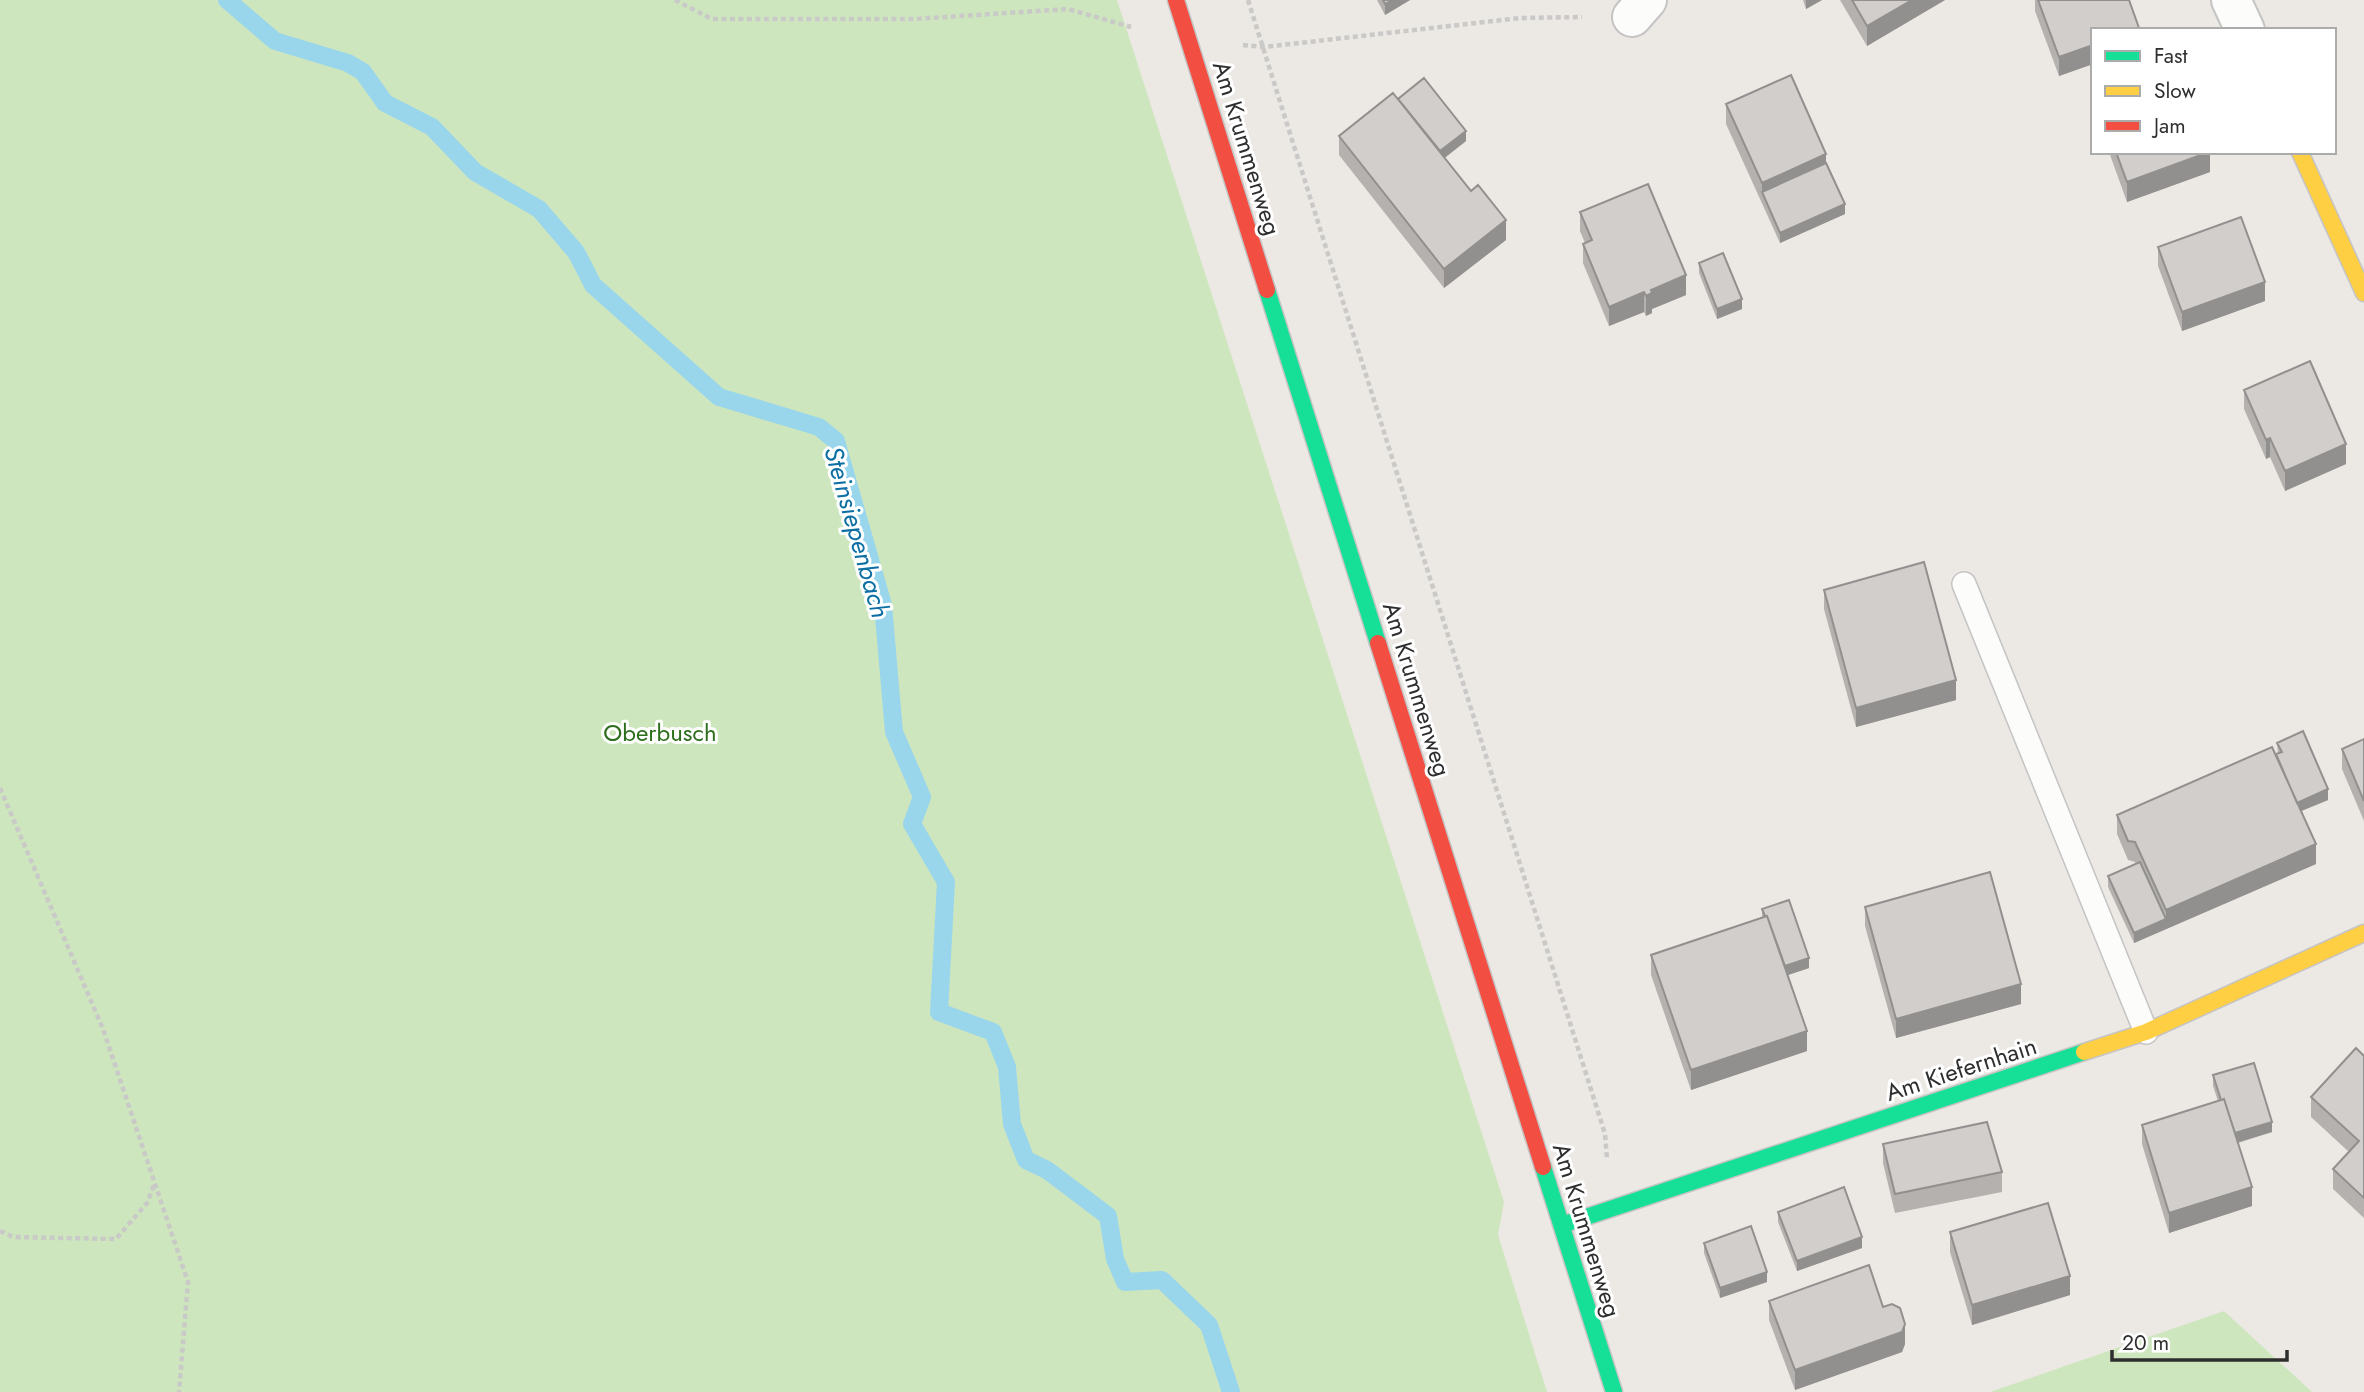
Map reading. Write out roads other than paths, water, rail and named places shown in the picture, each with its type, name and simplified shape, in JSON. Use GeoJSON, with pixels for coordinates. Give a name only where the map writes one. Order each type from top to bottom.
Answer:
{"type":"FeatureCollection","features":[{"type":"Feature","properties":{"kind":"main road","name":"Am Krummenweg"},"geometry":{"type":"LineString","coordinates":[[1176,0],[1614,1392]]}},
{"type":"Feature","properties":{"kind":"main road"},"geometry":{"type":"LineString","coordinates":[[2301,154],[2364,293]]}},
{"type":"Feature","properties":{"kind":"main road","name":"Am Kiefernhain"},"geometry":{"type":"LineString","coordinates":[[1562,1225],[2146,1032],[2360,940]]}},
{"type":"Feature","properties":{"kind":"street"},"geometry":{"type":"LineString","coordinates":[[2231,0],[2244,28]]}},
{"type":"Feature","properties":{"kind":"lane"},"geometry":{"type":"LineString","coordinates":[[1964,584],[2146,1032]]}},
{"type":"Feature","properties":{"kind":"waterway","name":"Steinsiepenbach"},"geometry":{"type":"LineString","coordinates":[[227,0],[275,41],[348,63],[363,72],[385,103],[432,127],[475,172],[539,209],[576,252],[593,285],[719,397],[819,427],[836,441],[883,605],[894,732],[922,797],[912,824],[946,882],[939,1012],[993,1032],[1007,1067],[1012,1124],[1026,1160],[1047,1170],[1108,1216],[1115,1259],[1125,1282],[1162,1280],[1209,1325],[1231,1392]]}},
{"type":"Feature","properties":{"kind":"park label","name":"Oberbusch"},"geometry":{"type":"Point","coordinates":[660,732]}}]}
